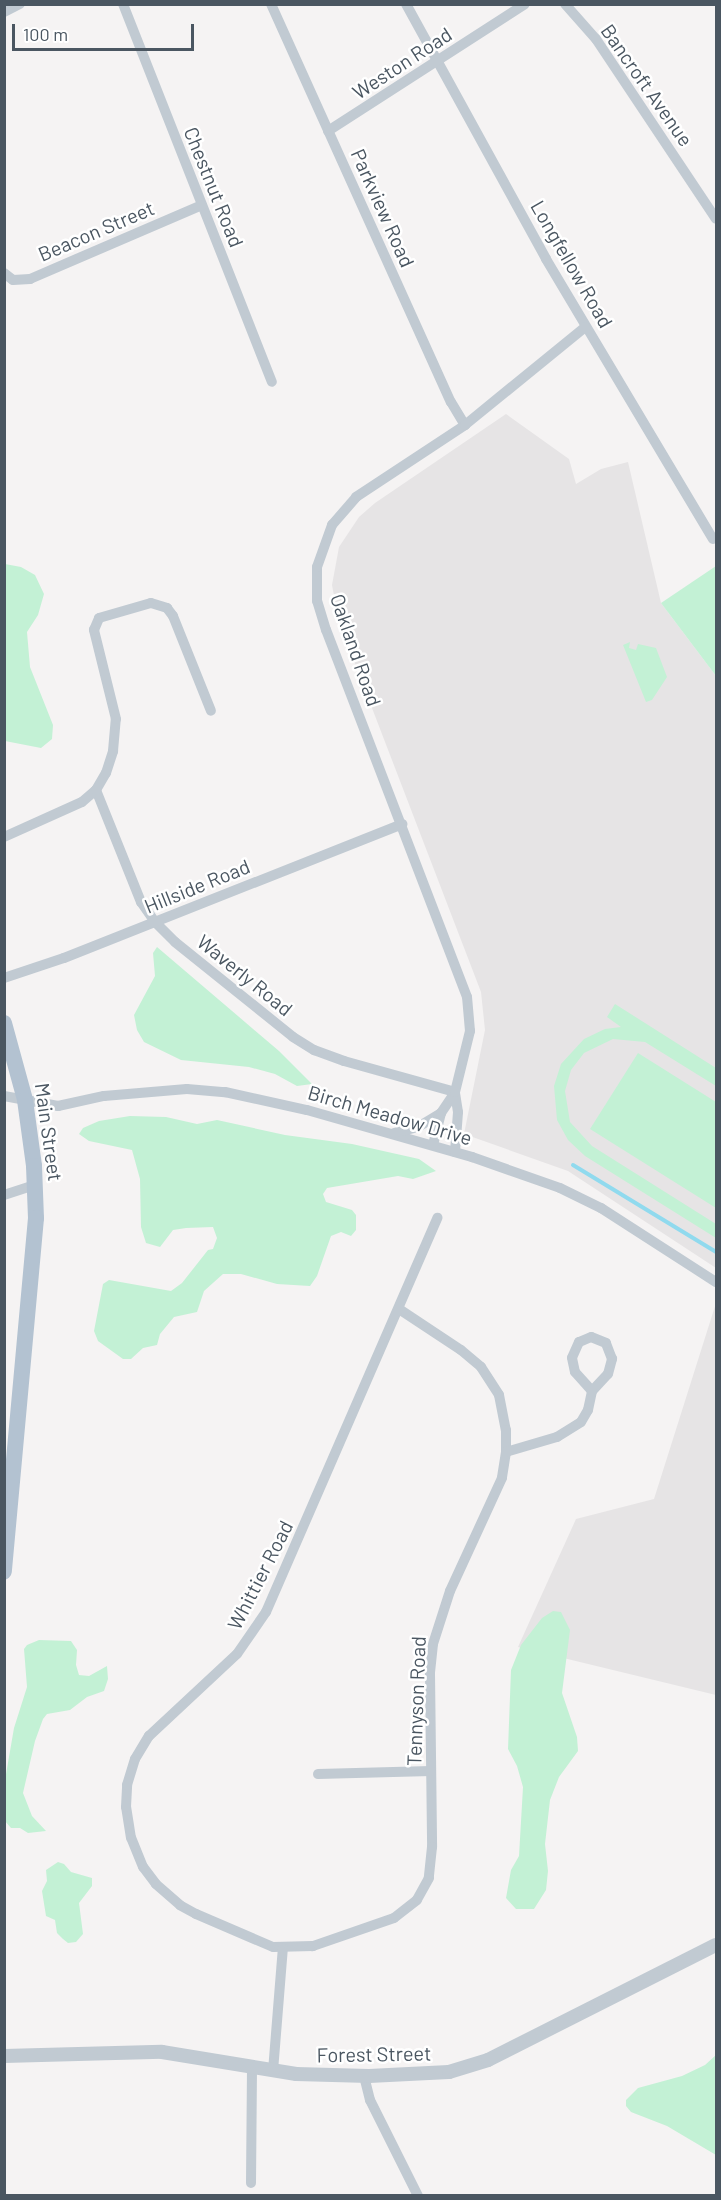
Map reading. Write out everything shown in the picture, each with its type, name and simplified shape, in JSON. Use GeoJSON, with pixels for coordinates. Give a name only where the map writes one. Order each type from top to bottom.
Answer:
{"type":"FeatureCollection","features":[{"type":"Feature","properties":{"kind":"main road","name":"Main Street"},"geometry":{"type":"LineString","coordinates":[[4,1023],[25,1100],[35,1185],[35,1258],[10,1427],[4,1572]]}},
{"type":"Feature","properties":{"kind":"street"},"geometry":{"type":"LineString","coordinates":[[4,12],[20,4]]}},
{"type":"Feature","properties":{"kind":"street","name":"Chestnut Road"},"geometry":{"type":"LineString","coordinates":[[123,4],[272,382]]}},
{"type":"Feature","properties":{"kind":"street","name":"Parkview Road"},"geometry":{"type":"LineString","coordinates":[[271,4],[451,402],[465,425]]}},
{"type":"Feature","properties":{"kind":"street","name":"Longfellow Road"},"geometry":{"type":"LineString","coordinates":[[406,4],[585,327],[614,370],[713,539]]}},
{"type":"Feature","properties":{"kind":"street","name":"Weston Road"},"geometry":{"type":"LineString","coordinates":[[328,131],[525,4]]}},
{"type":"Feature","properties":{"kind":"street","name":"Bancroft Avenue"},"geometry":{"type":"LineString","coordinates":[[565,4],[596,39],[717,219]]}},
{"type":"Feature","properties":{"kind":"street","name":"Beacon Street"},"geometry":{"type":"LineString","coordinates":[[4,273],[13,280],[30,279],[202,205]]}},
{"type":"Feature","properties":{"kind":"street","name":"Oakland Road"},"geometry":{"type":"LineString","coordinates":[[455,1152],[458,1112],[456,1092],[469,1035],[469,1005],[461,977],[321,616],[316,589],[317,567],[326,537],[349,503],[364,490],[465,425],[585,327]]}},
{"type":"Feature","properties":{"kind":"street"},"geometry":{"type":"LineString","coordinates":[[4,837],[66,811],[96,790],[109,764],[116,725],[114,706],[94,630],[99,618],[148,603],[161,604],[173,616],[211,711]]}},
{"type":"Feature","properties":{"kind":"street","name":"Waverly Road"},"geometry":{"type":"LineString","coordinates":[[96,790],[137,893],[155,922],[175,942],[304,1045],[344,1061],[456,1092]]}},
{"type":"Feature","properties":{"kind":"street","name":"Hillside Road"},"geometry":{"type":"LineString","coordinates":[[4,978],[155,922],[402,824]]}},
{"type":"Feature","properties":{"kind":"street","name":"Birch Meadow Drive"},"geometry":{"type":"LineString","coordinates":[[4,1096],[58,1106],[142,1091],[206,1090],[279,1103],[433,1145],[533,1178],[586,1200],[717,1282]]}},
{"type":"Feature","properties":{"kind":"street","name":"Oakland Road"},"geometry":{"type":"LineString","coordinates":[[433,1145],[441,1113],[456,1092]]}},
{"type":"Feature","properties":{"kind":"street","name":"Oakland Road"},"geometry":{"type":"LineString","coordinates":[[391,1133],[418,1127],[441,1113]]}},
{"type":"Feature","properties":{"kind":"street"},"geometry":{"type":"LineString","coordinates":[[4,1195],[35,1185]]}},
{"type":"Feature","properties":{"kind":"street","name":"Whittier Road"},"geometry":{"type":"LineString","coordinates":[[283,1948],[261,1943],[196,1914],[180,1905],[156,1884],[143,1867],[131,1838],[126,1806],[127,1785],[135,1759],[149,1736],[237,1654],[266,1612],[437,1218]]}},
{"type":"Feature","properties":{"kind":"street","name":"Tennyson Road"},"geometry":{"type":"LineString","coordinates":[[283,1948],[313,1946],[385,1923],[407,1911],[426,1887],[432,1859],[430,1674],[434,1636],[450,1591],[497,1491],[506,1452],[502,1406],[486,1373],[461,1350],[399,1309]]}},
{"type":"Feature","properties":{"kind":"street"},"geometry":{"type":"LineString","coordinates":[[506,1452],[542,1443],[576,1427],[588,1410],[592,1391],[605,1378],[612,1359],[606,1343],[591,1337],[579,1342],[572,1358],[575,1372],[592,1391]]}},
{"type":"Feature","properties":{"kind":"street"},"geometry":{"type":"LineString","coordinates":[[318,1774],[431,1771]]}},
{"type":"Feature","properties":{"kind":"street","name":"Forest Street"},"geometry":{"type":"LineString","coordinates":[[4,2056],[162,2052],[273,2071],[364,2076],[433,2074],[477,2064],[717,1945]]}},
{"type":"Feature","properties":{"kind":"street"},"geometry":{"type":"LineString","coordinates":[[273,2071],[283,1948]]}},
{"type":"Feature","properties":{"kind":"street"},"geometry":{"type":"LineString","coordinates":[[251,2183],[252,2068]]}},
{"type":"Feature","properties":{"kind":"street"},"geometry":{"type":"LineString","coordinates":[[364,2076],[369,2100],[418,2196]]}},
{"type":"Feature","properties":{"kind":"shaded area"},"geometry":{"type":"Polygon","coordinates":[[[506,414],[569,459],[576,484],[601,469],[628,462],[661,603],[716,676],[716,1268],[568,1171],[464,1134],[485,1030],[481,992],[339,622],[332,585],[339,547],[359,517],[375,503],[506,414]]]}},
{"type":"Feature","properties":{"kind":"shaded area"},"geometry":{"type":"Polygon","coordinates":[[[716,1303],[716,1695],[518,1647],[576,1519],[654,1499],[716,1303]]]}},
{"type":"Feature","properties":{"kind":"green space"},"geometry":{"type":"Polygon","coordinates":[[[5,564],[21,567],[35,575],[44,594],[38,615],[27,632],[30,667],[53,725],[52,739],[41,748],[5,741],[5,564]]]}},
{"type":"Feature","properties":{"kind":"green space"},"geometry":{"type":"Polygon","coordinates":[[[716,566],[716,676],[661,603],[716,566]]]}},
{"type":"Feature","properties":{"kind":"green space"},"geometry":{"type":"Polygon","coordinates":[[[630,642],[629,648],[636,650],[638,644],[656,648],[667,677],[652,700],[646,702],[623,645],[630,642]]]}},
{"type":"Feature","properties":{"kind":"green space"},"geometry":{"type":"Polygon","coordinates":[[[157,947],[279,1051],[312,1084],[297,1086],[275,1074],[249,1067],[181,1060],[144,1042],[137,1030],[134,1015],[155,976],[153,953],[157,947]]]}},
{"type":"Feature","properties":{"kind":"green space"},"geometry":{"type":"Polygon","coordinates":[[[615,1004],[716,1068],[716,1086],[645,1042],[613,1039],[584,1053],[571,1070],[565,1091],[570,1122],[592,1146],[716,1224],[716,1238],[585,1156],[568,1140],[557,1120],[554,1086],[561,1064],[584,1039],[605,1029],[621,1027],[607,1017],[615,1004]]]}},
{"type":"Feature","properties":{"kind":"green space"},"geometry":{"type":"Polygon","coordinates":[[[638,1053],[716,1102],[716,1208],[590,1129],[638,1053]]]}},
{"type":"Feature","properties":{"kind":"green space"},"geometry":{"type":"Polygon","coordinates":[[[130,1116],[166,1117],[197,1124],[217,1120],[285,1135],[352,1144],[419,1159],[436,1171],[413,1179],[398,1176],[327,1188],[323,1194],[326,1202],[352,1210],[356,1215],[356,1230],[351,1236],[341,1232],[331,1236],[317,1276],[310,1286],[277,1284],[241,1274],[223,1274],[204,1291],[197,1312],[174,1317],[160,1334],[157,1345],[143,1348],[131,1359],[123,1359],[98,1341],[94,1331],[103,1284],[109,1280],[171,1291],[182,1283],[208,1250],[213,1249],[217,1238],[213,1227],[186,1228],[173,1230],[160,1247],[146,1243],[141,1227],[140,1179],[132,1150],[89,1141],[79,1134],[83,1128],[99,1121],[130,1116]]]}},
{"type":"Feature","properties":{"kind":"green space"},"geometry":{"type":"Polygon","coordinates":[[[553,1611],[561,1612],[570,1630],[562,1693],[577,1737],[578,1751],[559,1777],[550,1800],[545,1844],[548,1871],[546,1890],[534,1909],[516,1909],[506,1898],[511,1870],[519,1856],[523,1787],[517,1766],[508,1749],[511,1670],[521,1645],[542,1618],[553,1611]]]}},
{"type":"Feature","properties":{"kind":"green space"},"geometry":{"type":"Polygon","coordinates":[[[39,1640],[71,1641],[77,1650],[76,1665],[79,1675],[89,1676],[107,1666],[108,1679],[104,1691],[87,1697],[70,1710],[47,1714],[43,1719],[35,1741],[23,1793],[32,1816],[46,1831],[28,1833],[20,1828],[11,1828],[5,1821],[5,1780],[14,1728],[27,1687],[24,1649],[27,1645],[39,1640]]]}},
{"type":"Feature","properties":{"kind":"green space"},"geometry":{"type":"Polygon","coordinates":[[[58,1862],[64,1864],[71,1872],[92,1878],[92,1886],[79,1903],[83,1934],[76,1942],[68,1943],[63,1939],[57,1933],[55,1920],[46,1916],[42,1891],[47,1881],[46,1870],[58,1862]]]}},
{"type":"Feature","properties":{"kind":"green space"},"geometry":{"type":"Polygon","coordinates":[[[716,2055],[716,2155],[667,2126],[631,2112],[626,2106],[626,2100],[638,2088],[682,2076],[705,2065],[716,2055]]]}},
{"type":"Feature","properties":{"kind":"waterway"},"geometry":{"type":"LineString","coordinates":[[573,1165],[716,1252]]}}]}
